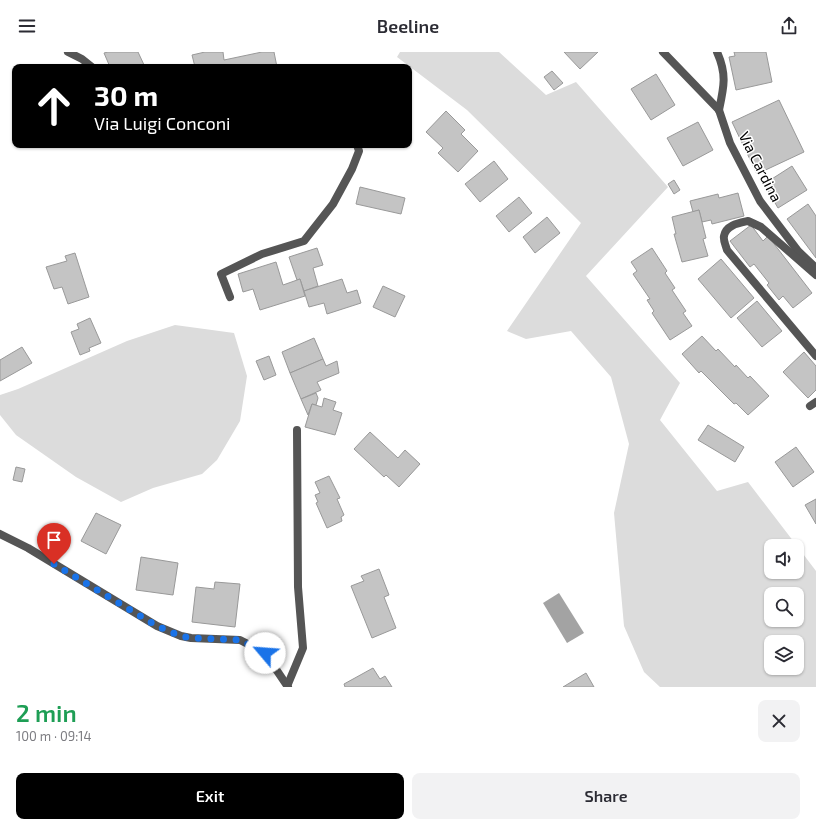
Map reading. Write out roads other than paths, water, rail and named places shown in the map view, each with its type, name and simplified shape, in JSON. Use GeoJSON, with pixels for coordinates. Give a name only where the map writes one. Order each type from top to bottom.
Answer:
{"type":"FeatureCollection","features":[{"type":"Feature","properties":{"kind":"street"},"geometry":{"type":"LineString","coordinates":[[68,52],[88,64]]}},
{"type":"Feature","properties":{"kind":"street"},"geometry":{"type":"LineString","coordinates":[[663,52],[719,110]]}},
{"type":"Feature","properties":{"kind":"street"},"geometry":{"type":"LineString","coordinates":[[717,52],[722,62]]}},
{"type":"Feature","properties":{"kind":"street"},"geometry":{"type":"LineString","coordinates":[[719,110],[724,86],[721,52]]}},
{"type":"Feature","properties":{"kind":"street","name":"Via Cardina"},"geometry":{"type":"LineString","coordinates":[[719,110],[730,143],[760,201],[798,251],[816,268]]}},
{"type":"Feature","properties":{"kind":"street"},"geometry":{"type":"LineString","coordinates":[[230,297],[221,274],[262,254],[304,241],[333,204],[352,169],[359,151],[358,148]]}},
{"type":"Feature","properties":{"kind":"street"},"geometry":{"type":"LineString","coordinates":[[816,275],[761,227],[748,220],[728,228],[724,237],[727,250],[816,356]]}},
{"type":"Feature","properties":{"kind":"street"},"geometry":{"type":"LineString","coordinates":[[288,686],[303,648],[298,587],[297,430]]}},
{"type":"Feature","properties":{"kind":"street"},"geometry":{"type":"LineString","coordinates":[[0,534],[28,548],[157,626],[180,636],[191,638],[240,640],[265,653],[288,686]]}}]}
